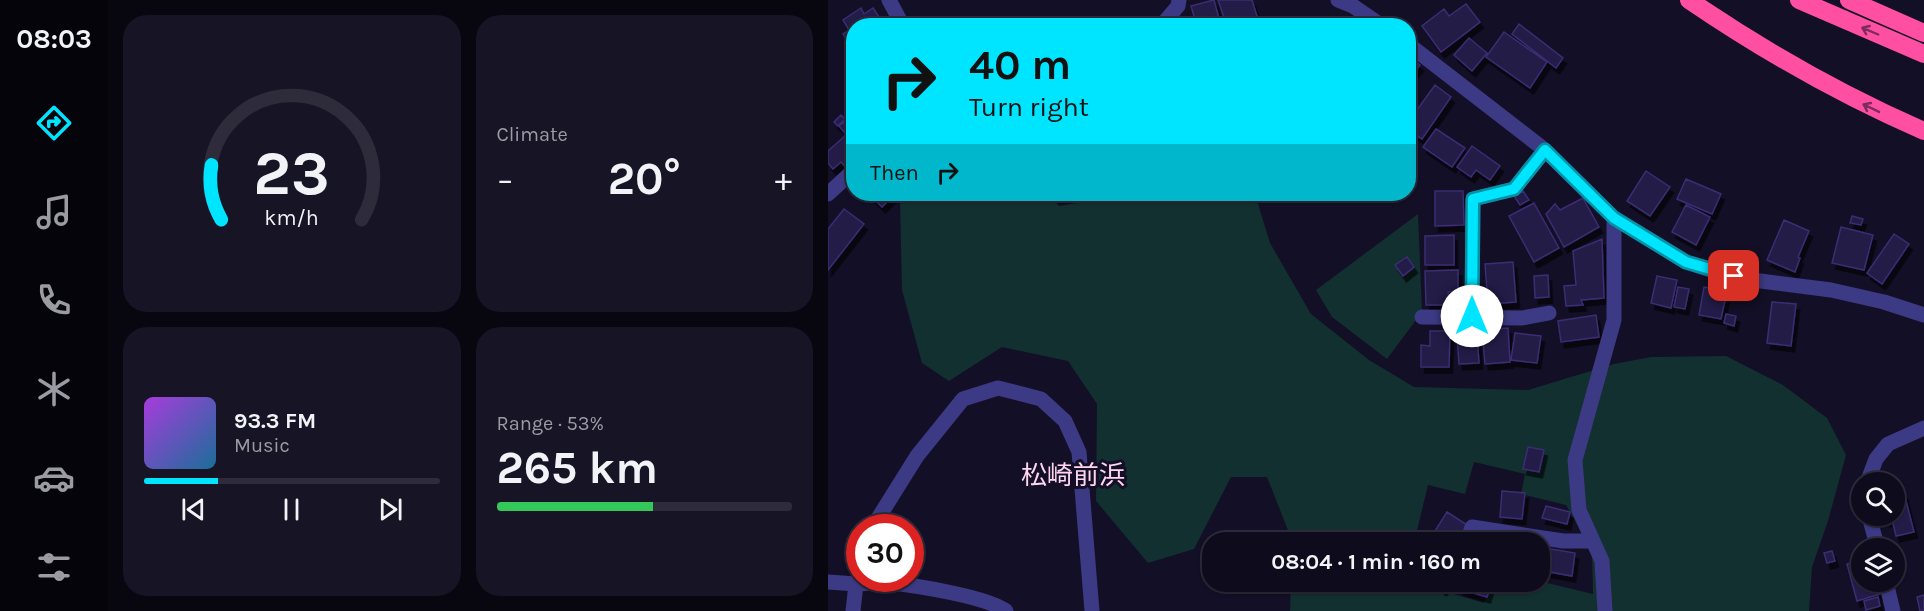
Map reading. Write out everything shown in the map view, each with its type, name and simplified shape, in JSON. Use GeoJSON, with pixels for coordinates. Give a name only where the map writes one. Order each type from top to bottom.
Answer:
{"type":"FeatureCollection","features":[{"type":"Feature","properties":{"kind":"highway"},"geometry":{"type":"LineString","coordinates":[[1689,0],[1796,68],[1872,109],[1924,131]]}},
{"type":"Feature","properties":{"kind":"highway"},"geometry":{"type":"LineString","coordinates":[[1799,0],[1924,54]]}},
{"type":"Feature","properties":{"kind":"highway"},"geometry":{"type":"LineString","coordinates":[[1849,0],[1924,33]]}},
{"type":"Feature","properties":{"kind":"street"},"geometry":{"type":"LineString","coordinates":[[889,0],[899,18]]}},
{"type":"Feature","properties":{"kind":"street"},"geometry":{"type":"LineString","coordinates":[[1168,18],[1178,6],[1179,0]]}},
{"type":"Feature","properties":{"kind":"street"},"geometry":{"type":"LineString","coordinates":[[1338,0],[1355,3],[1373,18]]}},
{"type":"Feature","properties":{"kind":"street"},"geometry":{"type":"LineString","coordinates":[[1416,50],[1545,150],[1614,218],[1686,262],[1716,272],[1753,280],[1831,290],[1884,302],[1924,315]]}},
{"type":"Feature","properties":{"kind":"street"},"geometry":{"type":"LineString","coordinates":[[1472,316],[1473,199],[1514,189],[1545,150]]}},
{"type":"Feature","properties":{"kind":"street"},"geometry":{"type":"LineString","coordinates":[[828,194],[846,177]]}},
{"type":"Feature","properties":{"kind":"street"},"geometry":{"type":"LineString","coordinates":[[1605,611],[1602,561],[1580,510],[1575,460],[1614,320],[1614,218]]}},
{"type":"Feature","properties":{"kind":"street"},"geometry":{"type":"LineString","coordinates":[[1422,317],[1522,318],[1549,313]]}},
{"type":"Feature","properties":{"kind":"street"},"geometry":{"type":"LineString","coordinates":[[881,514],[917,456],[963,399],[998,388],[1041,399],[1065,421],[1079,452],[1092,611]]}},
{"type":"Feature","properties":{"kind":"street"},"geometry":{"type":"LineString","coordinates":[[1871,472],[1876,459],[1888,444],[1924,428]]}},
{"type":"Feature","properties":{"kind":"street"},"geometry":{"type":"LineString","coordinates":[[1470,532],[1472,527],[1504,532]]}},
{"type":"Feature","properties":{"kind":"street"},"geometry":{"type":"LineString","coordinates":[[1550,539],[1593,541]]}},
{"type":"Feature","properties":{"kind":"street"},"geometry":{"type":"LineString","coordinates":[[828,582],[846,580]]}},
{"type":"Feature","properties":{"kind":"street"},"geometry":{"type":"LineString","coordinates":[[924,589],[964,596],[999,606],[1006,611]]}},
{"type":"Feature","properties":{"kind":"street"},"geometry":{"type":"LineString","coordinates":[[853,611],[856,592]]}},
{"type":"Feature","properties":{"kind":"street"},"geometry":{"type":"LineString","coordinates":[[1888,592],[1893,611]]}},
{"type":"Feature","properties":{"kind":"green space"},"geometry":{"type":"Polygon","coordinates":[[[900,201],[1055,201],[1059,206],[1088,201],[1257,201],[1270,243],[1311,314],[1369,360],[1414,387],[1528,390],[1614,364],[1651,357],[1726,356],[1783,385],[1827,418],[1846,455],[1828,521],[1812,567],[1809,611],[1290,611],[1291,592],[1447,592],[1484,603],[1488,592],[1550,592],[1550,584],[1593,594],[1592,551],[1566,505],[1521,494],[1525,474],[1474,462],[1465,494],[1428,485],[1417,532],[1289,532],[1267,477],[1231,477],[1194,549],[1148,563],[1096,501],[1097,404],[1068,361],[1002,347],[949,381],[922,363],[902,290],[900,201]]]}},
{"type":"Feature","properties":{"kind":"green space"},"geometry":{"type":"Polygon","coordinates":[[[1418,214],[1422,312],[1387,359],[1332,317],[1316,290],[1418,214]]]}},
{"type":"Feature","properties":{"kind":"building"},"geometry":{"type":"Polygon","coordinates":[[[1214,0],[1219,18],[1195,18],[1191,6],[1214,0]]]}},
{"type":"Feature","properties":{"kind":"building"},"geometry":{"type":"Polygon","coordinates":[[[1218,0],[1252,0],[1258,18],[1224,18],[1218,0]]]}},
{"type":"Feature","properties":{"kind":"building"},"geometry":{"type":"Polygon","coordinates":[[[1466,4],[1480,22],[1441,52],[1422,26],[1444,9],[1449,16],[1466,4]]]}},
{"type":"Feature","properties":{"kind":"building"},"geometry":{"type":"Polygon","coordinates":[[[861,8],[864,14],[873,8],[880,18],[846,18],[861,8]]]}},
{"type":"Feature","properties":{"kind":"building"},"geometry":{"type":"Polygon","coordinates":[[[1519,24],[1563,58],[1556,68],[1512,34],[1519,24]]]}},
{"type":"Feature","properties":{"kind":"building"},"geometry":{"type":"Polygon","coordinates":[[[1504,32],[1547,62],[1530,88],[1486,57],[1504,32]]]}},
{"type":"Feature","properties":{"kind":"building"},"geometry":{"type":"Polygon","coordinates":[[[1469,38],[1487,53],[1472,71],[1454,55],[1469,38]]]}},
{"type":"Feature","properties":{"kind":"building"},"geometry":{"type":"Polygon","coordinates":[[[1435,85],[1451,97],[1422,139],[1416,135],[1417,110],[1435,85]]]}},
{"type":"Feature","properties":{"kind":"building"},"geometry":{"type":"Polygon","coordinates":[[[841,115],[845,119],[838,126],[834,122],[841,115]]]}},
{"type":"Feature","properties":{"kind":"building"},"geometry":{"type":"Polygon","coordinates":[[[846,121],[844,132],[839,126],[846,121]]]}},
{"type":"Feature","properties":{"kind":"building"},"geometry":{"type":"Polygon","coordinates":[[[1436,129],[1465,148],[1452,167],[1423,147],[1436,129]]]}},
{"type":"Feature","properties":{"kind":"building"},"geometry":{"type":"Polygon","coordinates":[[[846,135],[846,168],[841,162],[833,169],[828,163],[828,151],[846,135]]]}},
{"type":"Feature","properties":{"kind":"building"},"geometry":{"type":"Polygon","coordinates":[[[1472,146],[1500,166],[1490,180],[1476,170],[1471,177],[1457,167],[1472,146]]]}},
{"type":"Feature","properties":{"kind":"building"},"geometry":{"type":"Polygon","coordinates":[[[1646,171],[1670,187],[1650,216],[1627,201],[1646,171]]]}},
{"type":"Feature","properties":{"kind":"building"},"geometry":{"type":"Polygon","coordinates":[[[1686,179],[1721,194],[1712,214],[1677,199],[1686,179]]]}},
{"type":"Feature","properties":{"kind":"building"},"geometry":{"type":"Polygon","coordinates":[[[1435,191],[1463,191],[1464,225],[1435,226],[1435,191]]]}},
{"type":"Feature","properties":{"kind":"building"},"geometry":{"type":"Polygon","coordinates":[[[1523,191],[1529,200],[1520,205],[1514,196],[1523,191]]]}},
{"type":"Feature","properties":{"kind":"building"},"geometry":{"type":"Polygon","coordinates":[[[1583,198],[1599,227],[1564,247],[1546,214],[1555,204],[1560,210],[1583,198]]]}},
{"type":"Feature","properties":{"kind":"building"},"geometry":{"type":"Polygon","coordinates":[[[876,201],[888,201],[882,207],[876,201]]]}},
{"type":"Feature","properties":{"kind":"building"},"geometry":{"type":"Polygon","coordinates":[[[1534,203],[1559,248],[1534,262],[1509,216],[1534,203]]]}},
{"type":"Feature","properties":{"kind":"building"},"geometry":{"type":"Polygon","coordinates":[[[1686,205],[1710,217],[1696,245],[1672,232],[1686,205]]]}},
{"type":"Feature","properties":{"kind":"building"},"geometry":{"type":"Polygon","coordinates":[[[844,209],[864,224],[828,270],[828,229],[844,209]]]}},
{"type":"Feature","properties":{"kind":"building"},"geometry":{"type":"Polygon","coordinates":[[[1852,216],[1863,219],[1861,225],[1850,223],[1852,216]]]}},
{"type":"Feature","properties":{"kind":"building"},"geometry":{"type":"Polygon","coordinates":[[[1784,220],[1809,231],[1798,257],[1800,258],[1795,272],[1767,260],[1784,220]]]}},
{"type":"Feature","properties":{"kind":"building"},"geometry":{"type":"Polygon","coordinates":[[[1841,227],[1873,235],[1864,270],[1832,263],[1841,227]]]}},
{"type":"Feature","properties":{"kind":"building"},"geometry":{"type":"Polygon","coordinates":[[[1894,234],[1909,244],[1882,284],[1867,273],[1894,234]]]}},
{"type":"Feature","properties":{"kind":"building"},"geometry":{"type":"Polygon","coordinates":[[[1454,235],[1454,265],[1425,265],[1425,236],[1454,235]]]}},
{"type":"Feature","properties":{"kind":"building"},"geometry":{"type":"Polygon","coordinates":[[[1602,239],[1604,298],[1581,300],[1583,305],[1566,306],[1564,286],[1576,285],[1573,251],[1602,239]]]}},
{"type":"Feature","properties":{"kind":"building"},"geometry":{"type":"Polygon","coordinates":[[[1407,257],[1414,267],[1403,276],[1395,265],[1407,257]]]}},
{"type":"Feature","properties":{"kind":"building"},"geometry":{"type":"Polygon","coordinates":[[[1513,262],[1516,302],[1488,304],[1485,264],[1513,262]]]}},
{"type":"Feature","properties":{"kind":"building"},"geometry":{"type":"Polygon","coordinates":[[[1458,270],[1458,291],[1448,292],[1449,305],[1426,305],[1425,271],[1458,270]]]}},
{"type":"Feature","properties":{"kind":"building"},"geometry":{"type":"Polygon","coordinates":[[[1548,275],[1549,297],[1535,298],[1534,276],[1548,275]]]}},
{"type":"Feature","properties":{"kind":"building"},"geometry":{"type":"Polygon","coordinates":[[[1657,276],[1677,280],[1671,308],[1651,303],[1657,276]]]}},
{"type":"Feature","properties":{"kind":"building"},"geometry":{"type":"Polygon","coordinates":[[[1678,287],[1689,289],[1685,309],[1674,307],[1678,287]]]}},
{"type":"Feature","properties":{"kind":"building"},"geometry":{"type":"Polygon","coordinates":[[[1704,287],[1727,291],[1721,319],[1699,315],[1704,287]]]}},
{"type":"Feature","properties":{"kind":"building"},"geometry":{"type":"Polygon","coordinates":[[[1772,302],[1796,304],[1791,346],[1767,343],[1772,302]]]}},
{"type":"Feature","properties":{"kind":"building"},"geometry":{"type":"Polygon","coordinates":[[[1726,314],[1736,316],[1734,326],[1724,323],[1726,314]]]}},
{"type":"Feature","properties":{"kind":"building"},"geometry":{"type":"Polygon","coordinates":[[[1596,315],[1599,337],[1561,342],[1558,321],[1596,315]]]}},
{"type":"Feature","properties":{"kind":"building"},"geometry":{"type":"Polygon","coordinates":[[[1476,321],[1479,363],[1459,364],[1456,322],[1476,321]]]}},
{"type":"Feature","properties":{"kind":"building"},"geometry":{"type":"Polygon","coordinates":[[[1508,328],[1510,362],[1485,364],[1482,330],[1508,328]]]}},
{"type":"Feature","properties":{"kind":"building"},"geometry":{"type":"Polygon","coordinates":[[[1430,331],[1450,331],[1449,367],[1421,367],[1421,345],[1430,346],[1430,331]]]}},
{"type":"Feature","properties":{"kind":"building"},"geometry":{"type":"Polygon","coordinates":[[[1515,333],[1541,336],[1537,363],[1511,360],[1515,333]]]}},
{"type":"Feature","properties":{"kind":"building"},"geometry":{"type":"Polygon","coordinates":[[[1528,447],[1544,450],[1539,472],[1523,469],[1528,447]]]}},
{"type":"Feature","properties":{"kind":"building"},"geometry":{"type":"Polygon","coordinates":[[[1502,491],[1525,493],[1522,519],[1500,517],[1502,491]]]}},
{"type":"Feature","properties":{"kind":"building"},"geometry":{"type":"Polygon","coordinates":[[[1905,497],[1914,532],[1896,536],[1894,526],[1905,526],[1905,497]]]}},
{"type":"Feature","properties":{"kind":"building"},"geometry":{"type":"Polygon","coordinates":[[[1546,506],[1570,512],[1567,524],[1542,518],[1546,506]]]}},
{"type":"Feature","properties":{"kind":"building"},"geometry":{"type":"Polygon","coordinates":[[[1447,512],[1478,532],[1437,532],[1435,531],[1447,512]]]}},
{"type":"Feature","properties":{"kind":"building"},"geometry":{"type":"Polygon","coordinates":[[[1550,549],[1575,553],[1572,576],[1550,572],[1550,549]]]}},
{"type":"Feature","properties":{"kind":"building"},"geometry":{"type":"Polygon","coordinates":[[[1832,551],[1835,561],[1827,563],[1824,553],[1832,551]]]}},
{"type":"Feature","properties":{"kind":"building"},"geometry":{"type":"Polygon","coordinates":[[[1851,563],[1851,579],[1847,564],[1851,563]]]}},
{"type":"Feature","properties":{"kind":"building"},"geometry":{"type":"Polygon","coordinates":[[[1470,592],[1489,592],[1487,597],[1470,592]]]}},
{"type":"Feature","properties":{"kind":"building"},"geometry":{"type":"Polygon","coordinates":[[[1855,592],[1879,592],[1880,594],[1857,601],[1855,592]]]}},
{"type":"Feature","properties":{"kind":"building"},"geometry":{"type":"Polygon","coordinates":[[[1924,595],[1924,611],[1920,611],[1917,597],[1924,595]]]}},
{"type":"Feature","properties":{"kind":"building"},"geometry":{"type":"Polygon","coordinates":[[[1878,597],[1880,606],[1866,610],[1864,601],[1878,597]]]}},
{"type":"Feature","properties":{"kind":"district","name":"松崎前浜"},"geometry":{"type":"Point","coordinates":[1073,475]}},
{"type":"Feature","properties":{"kind":"route"},"geometry":{"type":"LineString","coordinates":[[1472,316],[1473,199],[1514,189],[1545,150],[1614,218],[1686,262],[1734,276]]}}]}
